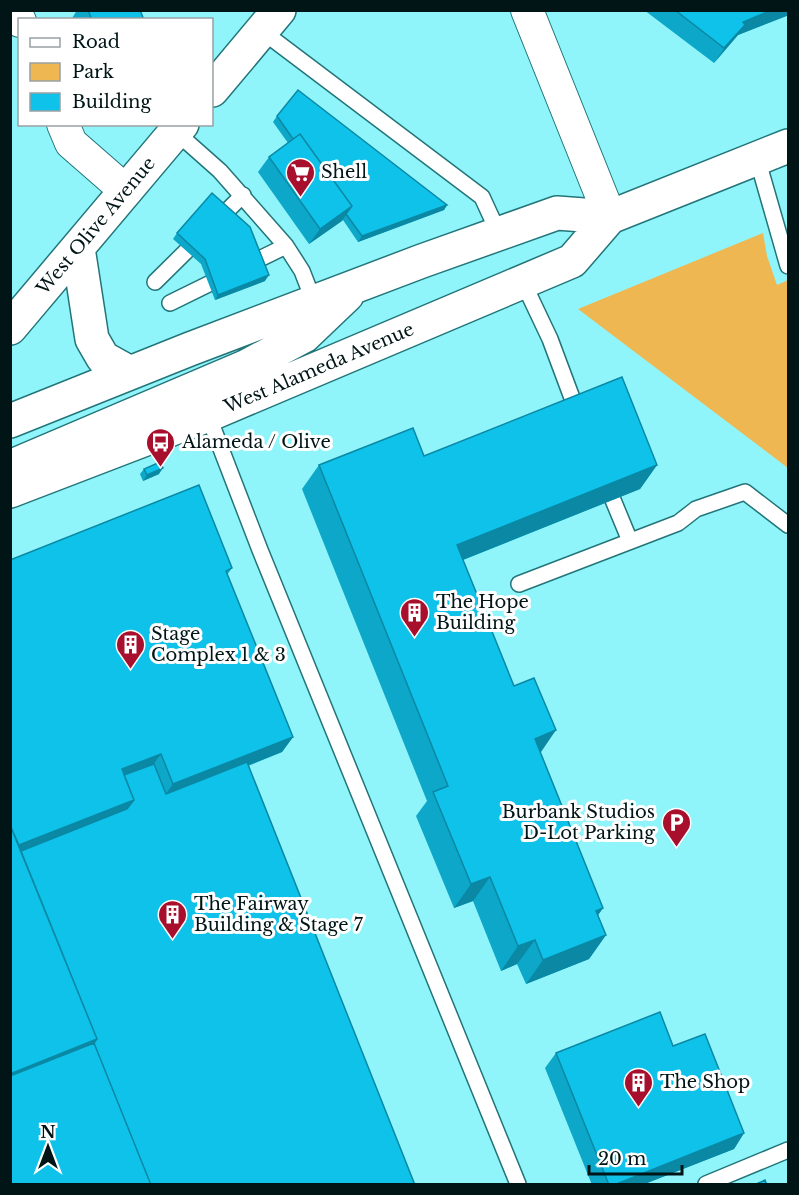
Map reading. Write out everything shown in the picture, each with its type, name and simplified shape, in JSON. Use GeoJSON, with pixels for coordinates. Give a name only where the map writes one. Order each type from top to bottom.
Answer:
{"type":"FeatureCollection","features":[{"type":"Feature","properties":{"kind":"main road"},"geometry":{"type":"LineString","coordinates":[[213,89],[271,21]]}},
{"type":"Feature","properties":{"kind":"main road","name":"West Olive Avenue"},"geometry":{"type":"LineString","coordinates":[[10,328],[180,127]]}},
{"type":"Feature","properties":{"kind":"main road","name":"West Alameda Avenue"},"geometry":{"type":"LineString","coordinates":[[10,421],[314,302],[557,213],[610,217],[789,146]]}},
{"type":"Feature","properties":{"kind":"main road","name":"West Alameda Avenue"},"geometry":{"type":"LineString","coordinates":[[10,491],[208,415],[572,261],[610,217]]}},
{"type":"Feature","properties":{"kind":"main road"},"geometry":{"type":"LineString","coordinates":[[78,248],[87,321],[92,339],[103,358],[130,373]]}},
{"type":"Feature","properties":{"kind":"main road","name":"West Alameda Avenue"},"geometry":{"type":"LineString","coordinates":[[10,467],[170,401],[290,344],[318,324],[355,287]]}},
{"type":"Feature","properties":{"kind":"street"},"geometry":{"type":"LineString","coordinates":[[527,10],[610,217]]}},
{"type":"Feature","properties":{"kind":"street"},"geometry":{"type":"LineString","coordinates":[[64,126],[71,143],[126,191]]}},
{"type":"Feature","properties":{"kind":"lane"},"geometry":{"type":"LineString","coordinates":[[271,21],[482,197],[499,234]]}},
{"type":"Feature","properties":{"kind":"lane"},"geometry":{"type":"LineString","coordinates":[[180,127],[243,195],[286,246],[302,271],[314,302]]}},
{"type":"Feature","properties":{"kind":"lane"},"geometry":{"type":"LineString","coordinates":[[757,158],[789,266]]}},
{"type":"Feature","properties":{"kind":"lane"},"geometry":{"type":"LineString","coordinates":[[154,282],[243,195]]}},
{"type":"Feature","properties":{"kind":"lane"},"geometry":{"type":"LineString","coordinates":[[171,303],[286,246]]}},
{"type":"Feature","properties":{"kind":"lane"},"geometry":{"type":"LineString","coordinates":[[523,282],[550,339],[578,414]]}},
{"type":"Feature","properties":{"kind":"lane"},"geometry":{"type":"LineString","coordinates":[[208,415],[260,550],[518,1185]]}},
{"type":"Feature","properties":{"kind":"lane"},"geometry":{"type":"LineString","coordinates":[[519,584],[678,523],[696,509],[745,492],[789,525]]}},
{"type":"Feature","properties":{"kind":"lane"},"geometry":{"type":"LineString","coordinates":[[613,500],[630,542]]}},
{"type":"Feature","properties":{"kind":"lane"},"geometry":{"type":"LineString","coordinates":[[706,1185],[789,1150]]}},
{"type":"Feature","properties":{"kind":"green space"},"geometry":{"type":"Polygon","coordinates":[[[763,233],[767,256],[777,285],[788,280],[788,468],[578,309],[763,233]]]}},
{"type":"Feature","properties":{"kind":"building"},"geometry":{"type":"Polygon","coordinates":[[[88,10],[140,10],[143,18],[91,18],[88,10]]]}},
{"type":"Feature","properties":{"kind":"building"},"geometry":{"type":"Polygon","coordinates":[[[675,10],[772,10],[743,22],[745,25],[724,48],[675,10]]]}},
{"type":"Feature","properties":{"kind":"building"},"geometry":{"type":"Polygon","coordinates":[[[298,90],[447,205],[362,236],[346,214],[352,206],[300,134],[293,139],[277,116],[298,90]]]}},
{"type":"Feature","properties":{"kind":"building"},"geometry":{"type":"Polygon","coordinates":[[[300,134],[352,206],[320,229],[269,157],[300,134]]]}},
{"type":"Feature","properties":{"kind":"building"},"geometry":{"type":"Polygon","coordinates":[[[212,193],[250,227],[269,275],[218,295],[205,259],[177,233],[212,193]]]}},
{"type":"Feature","properties":{"kind":"building","name":"The Hope Building"},"geometry":{"type":"Polygon","coordinates":[[[622,377],[657,465],[457,545],[514,686],[534,678],[556,730],[535,739],[603,908],[596,911],[606,935],[543,960],[535,940],[518,946],[490,877],[471,884],[433,792],[448,786],[319,465],[413,428],[424,456],[622,377]]]}},
{"type":"Feature","properties":{"kind":"building"},"geometry":{"type":"Polygon","coordinates":[[[160,462],[163,468],[147,475],[144,469],[160,462]]]}},
{"type":"Feature","properties":{"kind":"building","name":"Stage Complex 1 & 3"},"geometry":{"type":"Polygon","coordinates":[[[199,485],[232,568],[226,571],[293,737],[173,784],[161,754],[122,769],[134,800],[19,845],[10,825],[10,560],[199,485]]]}},
{"type":"Feature","properties":{"kind":"building","name":"The Fairway Building & Stage 7"},"geometry":{"type":"Polygon","coordinates":[[[247,762],[415,1185],[151,1185],[94,1043],[97,1039],[21,851],[127,809],[134,800],[124,775],[154,764],[166,794],[247,762]]]}},
{"type":"Feature","properties":{"kind":"building"},"geometry":{"type":"Polygon","coordinates":[[[10,825],[97,1039],[10,1074],[10,825]]]}},
{"type":"Feature","properties":{"kind":"building","name":"The Shop"},"geometry":{"type":"Polygon","coordinates":[[[660,1012],[673,1046],[705,1034],[744,1133],[609,1185],[556,1053],[660,1012]]]}},
{"type":"Feature","properties":{"kind":"building"},"geometry":{"type":"Polygon","coordinates":[[[94,1043],[151,1185],[10,1185],[10,1076],[94,1043]]]}},
{"type":"Feature","properties":{"kind":"building"},"geometry":{"type":"Polygon","coordinates":[[[765,1180],[767,1185],[754,1185],[765,1180]]]}},
{"type":"Feature","properties":{"kind":"place","name":"Shell"},"geometry":{"type":"Point","coordinates":[300,198]}},
{"type":"Feature","properties":{"kind":"place","name":"Alameda / Olive"},"geometry":{"type":"Point","coordinates":[161,468]}},
{"type":"Feature","properties":{"kind":"place","name":"The Hope Building"},"geometry":{"type":"Point","coordinates":[415,638]}},
{"type":"Feature","properties":{"kind":"place","name":"Stage Complex 1 & 3"},"geometry":{"type":"Point","coordinates":[130,670]}},
{"type":"Feature","properties":{"kind":"place","name":"Burbank Studios D-Lot Parking"},"geometry":{"type":"Point","coordinates":[676,848]}},
{"type":"Feature","properties":{"kind":"place","name":"The Fairway Building & Stage 7"},"geometry":{"type":"Point","coordinates":[173,940]}},
{"type":"Feature","properties":{"kind":"place","name":"The Shop"},"geometry":{"type":"Point","coordinates":[639,1108]}}]}
